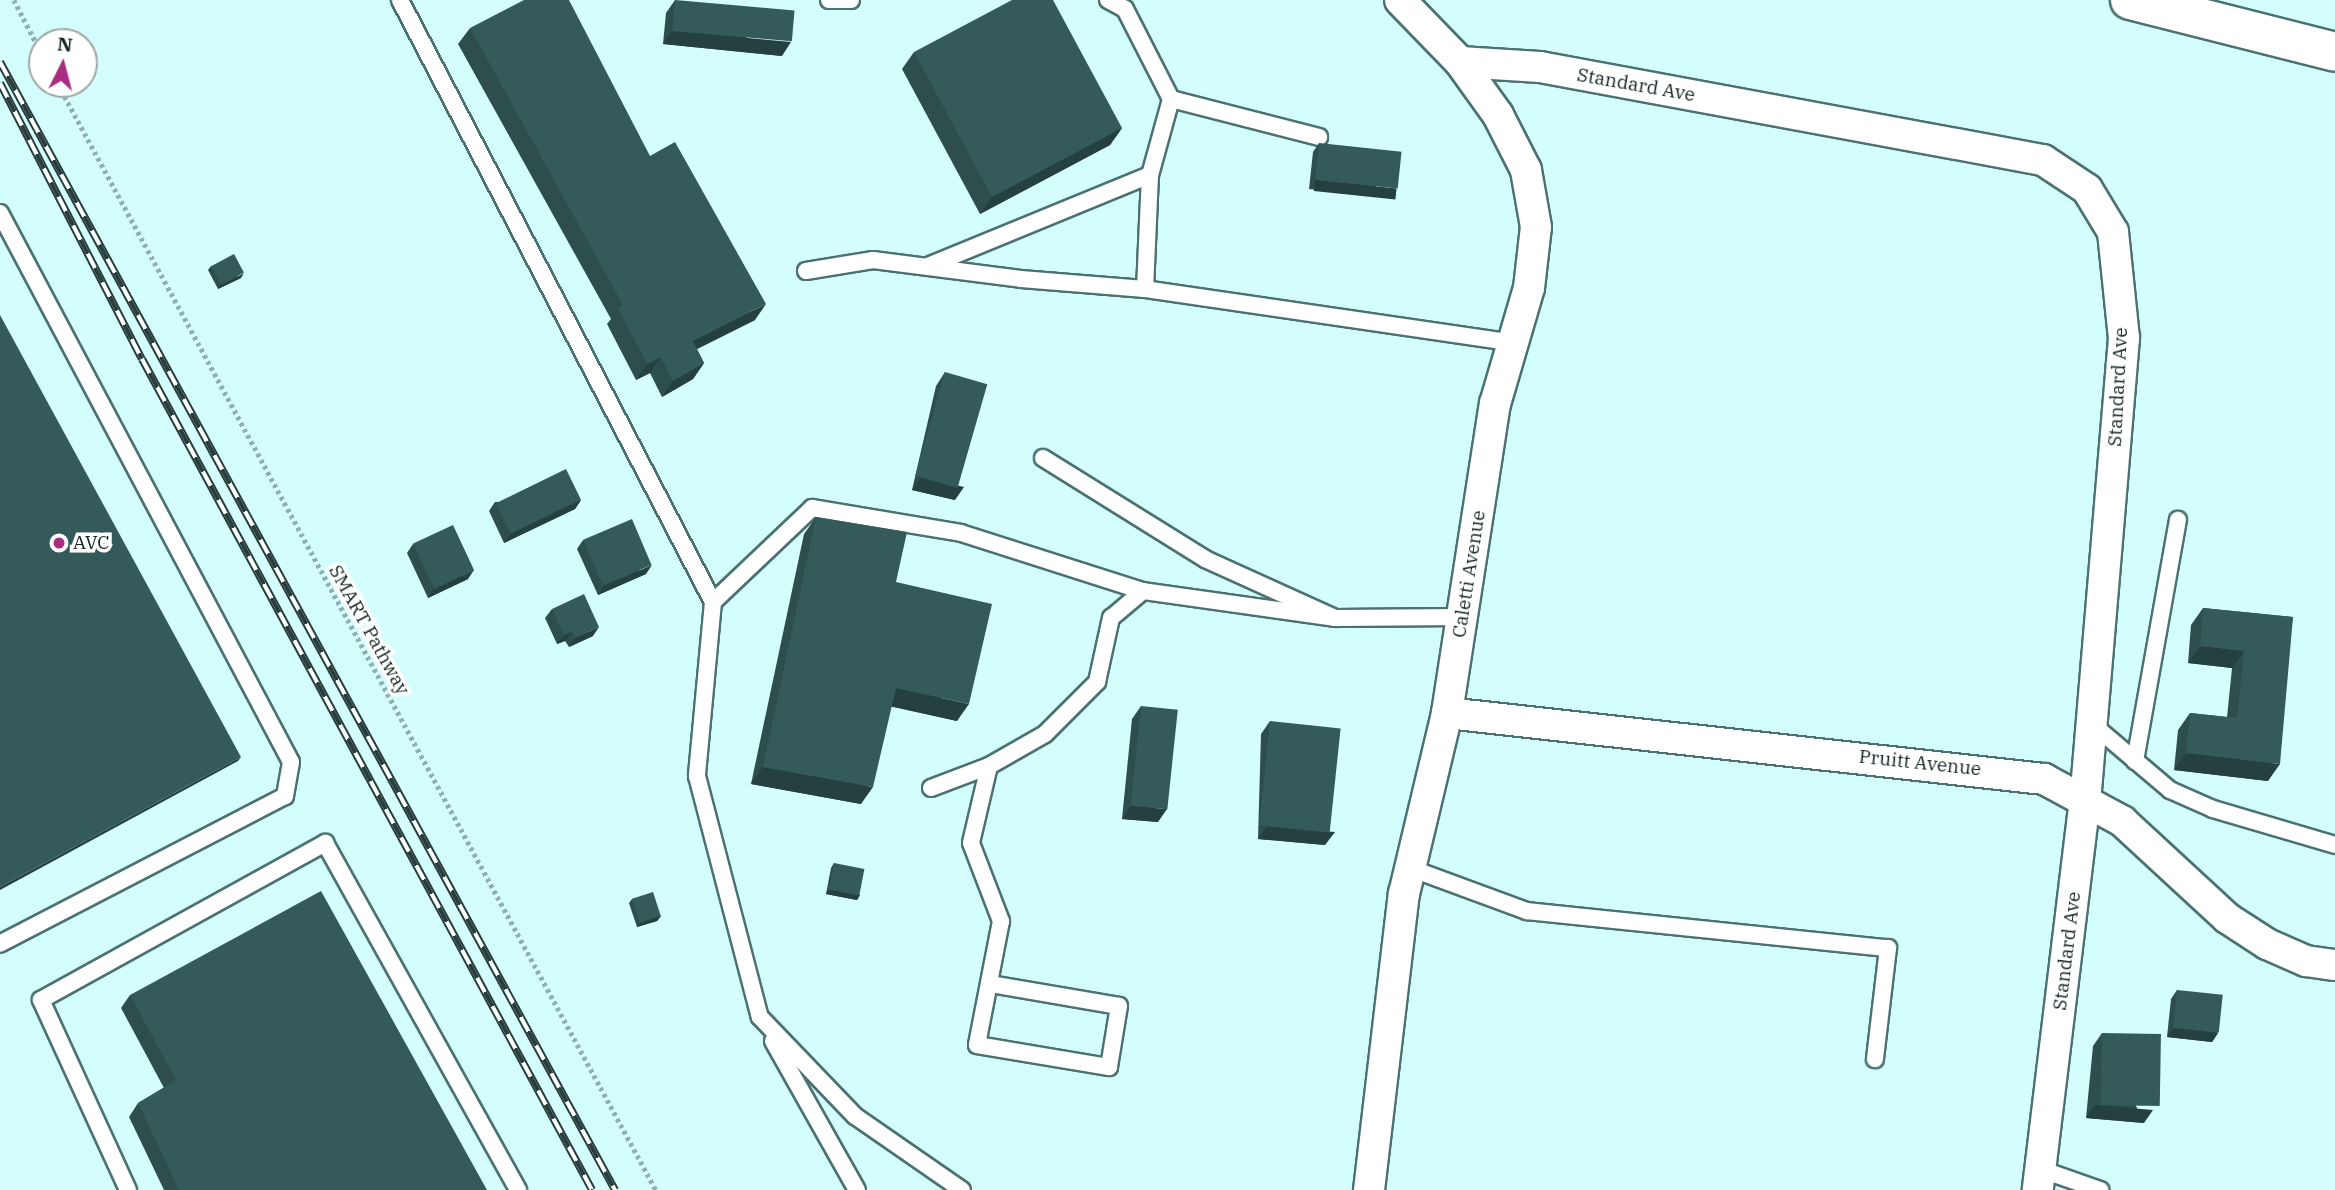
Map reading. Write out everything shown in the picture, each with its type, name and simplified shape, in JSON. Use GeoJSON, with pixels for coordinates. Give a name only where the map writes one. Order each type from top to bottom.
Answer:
{"type":"FeatureCollection","features":[{"type":"Feature","properties":{"kind":"highway"},"geometry":{"type":"LineString","coordinates":[[2130,0],[2335,52]]}},
{"type":"Feature","properties":{"kind":"street","name":"Caletti Avenue"},"geometry":{"type":"LineString","coordinates":[[1369,1190],[1410,868],[1447,713],[1495,404],[1529,288],[1536,227],[1526,170],[1498,115],[1460,62],[1400,0]]}},
{"type":"Feature","properties":{"kind":"street","name":"Standard Ave"},"geometry":{"type":"LineString","coordinates":[[1460,62],[1540,67],[2043,160],[2087,189],[2113,232],[2124,338],[2085,799],[2039,1179]]}},
{"type":"Feature","properties":{"kind":"street","name":"Pruitt Avenue"},"geometry":{"type":"LineString","coordinates":[[1447,713],[1992,771],[2044,779],[2122,821],[2227,918],[2267,944],[2306,961],[2335,965]]}},
{"type":"Feature","properties":{"kind":"lane"},"geometry":{"type":"LineString","coordinates":[[400,0],[713,602],[697,776],[760,1017],[857,1190]]}},
{"type":"Feature","properties":{"kind":"lane"},"geometry":{"type":"LineString","coordinates":[[829,0],[850,0]]}},
{"type":"Feature","properties":{"kind":"lane"},"geometry":{"type":"LineString","coordinates":[[1108,0],[1125,9],[1171,99],[1150,176],[1145,289]]}},
{"type":"Feature","properties":{"kind":"lane"},"geometry":{"type":"LineString","coordinates":[[1171,99],[1319,137]]}},
{"type":"Feature","properties":{"kind":"lane"},"geometry":{"type":"LineString","coordinates":[[926,267],[1150,176]]}},
{"type":"Feature","properties":{"kind":"lane"},"geometry":{"type":"LineString","coordinates":[[0,213],[291,762],[285,796],[0,944]]}},
{"type":"Feature","properties":{"kind":"lane"},"geometry":{"type":"LineString","coordinates":[[806,271],[873,260],[1145,289],[1513,343]]}},
{"type":"Feature","properties":{"kind":"lane"},"geometry":{"type":"LineString","coordinates":[[1043,458],[1205,559],[1335,618]]}},
{"type":"Feature","properties":{"kind":"lane"},"geometry":{"type":"LineString","coordinates":[[713,602],[812,508],[961,533],[1143,591],[1335,618],[1462,617]]}},
{"type":"Feature","properties":{"kind":"lane"},"geometry":{"type":"LineString","coordinates":[[2135,761],[2178,520]]}},
{"type":"Feature","properties":{"kind":"lane"},"geometry":{"type":"LineString","coordinates":[[931,788],[989,766],[1045,734],[1097,682],[1111,618],[1143,591]]}},
{"type":"Feature","properties":{"kind":"lane"},"geometry":{"type":"LineString","coordinates":[[2091,723],[2170,790],[2213,809],[2335,845]]}},
{"type":"Feature","properties":{"kind":"lane"},"geometry":{"type":"LineString","coordinates":[[989,766],[971,843],[1002,921],[977,1045],[1109,1067],[1119,1006],[990,984]]}},
{"type":"Feature","properties":{"kind":"lane"},"geometry":{"type":"LineString","coordinates":[[128,1190],[41,1000],[325,843],[518,1190]]}},
{"type":"Feature","properties":{"kind":"lane"},"geometry":{"type":"LineString","coordinates":[[1410,868],[1527,911],[1888,948],[1875,1059]]}},
{"type":"Feature","properties":{"kind":"lane"},"geometry":{"type":"LineString","coordinates":[[760,1017],[855,1116],[962,1190]]}},
{"type":"Feature","properties":{"kind":"lane"},"geometry":{"type":"LineString","coordinates":[[2039,1179],[2100,1190]]}},
{"type":"Feature","properties":{"kind":"path"},"geometry":{"type":"LineString","coordinates":[[14,0],[29,28]]}},
{"type":"Feature","properties":{"kind":"path","name":"SMART Pathway"},"geometry":{"type":"LineString","coordinates":[[66,98],[656,1190]]}},
{"type":"Feature","properties":{"kind":"building"},"geometry":{"type":"Polygon","coordinates":[[[524,0],[569,0],[650,156],[675,142],[766,304],[693,341],[704,363],[673,381],[661,357],[647,364],[618,308],[623,305],[470,28],[524,0]]]}},
{"type":"Feature","properties":{"kind":"building"},"geometry":{"type":"Polygon","coordinates":[[[675,0],[795,10],[792,41],[672,31],[675,0]]]}},
{"type":"Feature","properties":{"kind":"building"},"geometry":{"type":"Polygon","coordinates":[[[1012,0],[1053,0],[1122,128],[992,197],[914,52],[1012,0]]]}},
{"type":"Feature","properties":{"kind":"building"},"geometry":{"type":"Polygon","coordinates":[[[1319,143],[1402,152],[1398,188],[1315,180],[1319,143]]]}},
{"type":"Feature","properties":{"kind":"building"},"geometry":{"type":"Polygon","coordinates":[[[234,254],[244,273],[221,285],[211,266],[234,254]]]}},
{"type":"Feature","properties":{"kind":"building","name":"AVC"},"geometry":{"type":"Polygon","coordinates":[[[0,315],[241,757],[0,887],[0,315]]]}},
{"type":"Feature","properties":{"kind":"building"},"geometry":{"type":"Polygon","coordinates":[[[945,372],[987,384],[958,488],[915,476],[945,372]]]}},
{"type":"Feature","properties":{"kind":"building"},"geometry":{"type":"Polygon","coordinates":[[[566,469],[581,500],[511,534],[496,503],[566,469]]]}},
{"type":"Feature","properties":{"kind":"building"},"geometry":{"type":"Polygon","coordinates":[[[816,517],[907,532],[896,582],[992,604],[969,704],[896,688],[873,787],[763,767],[816,517]]]}},
{"type":"Feature","properties":{"kind":"building"},"geometry":{"type":"Polygon","coordinates":[[[632,519],[652,565],[603,586],[583,540],[632,519]]]}},
{"type":"Feature","properties":{"kind":"building"},"geometry":{"type":"Polygon","coordinates":[[[453,525],[474,570],[434,589],[413,544],[453,525]]]}},
{"type":"Feature","properties":{"kind":"building"},"geometry":{"type":"Polygon","coordinates":[[[584,594],[599,627],[575,638],[572,632],[564,635],[552,609],[584,594]]]}},
{"type":"Feature","properties":{"kind":"building"},"geometry":{"type":"Polygon","coordinates":[[[2203,608],[2293,617],[2280,764],[2186,753],[2190,713],[2237,718],[2244,651],[2200,646],[2203,608]]]}},
{"type":"Feature","properties":{"kind":"building"},"geometry":{"type":"Polygon","coordinates":[[[1141,706],[1178,710],[1167,809],[1131,805],[1141,706]]]}},
{"type":"Feature","properties":{"kind":"building"},"geometry":{"type":"Polygon","coordinates":[[[1270,721],[1341,728],[1330,833],[1259,825],[1270,721]]]}},
{"type":"Feature","properties":{"kind":"building"},"geometry":{"type":"Polygon","coordinates":[[[834,863],[864,869],[859,895],[829,890],[834,863]]]}},
{"type":"Feature","properties":{"kind":"building"},"geometry":{"type":"Polygon","coordinates":[[[321,891],[487,1190],[179,1190],[138,1103],[176,1080],[130,995],[321,891]]]}},
{"type":"Feature","properties":{"kind":"building"},"geometry":{"type":"Polygon","coordinates":[[[653,892],[661,916],[640,923],[632,899],[653,892]]]}},
{"type":"Feature","properties":{"kind":"building"},"geometry":{"type":"Polygon","coordinates":[[[2177,990],[2223,995],[2219,1033],[2173,1028],[2177,990]]]}},
{"type":"Feature","properties":{"kind":"building"},"geometry":{"type":"Polygon","coordinates":[[[2102,1033],[2161,1034],[2160,1106],[2101,1105],[2102,1033]]]}},
{"type":"Feature","properties":{"kind":"railway"},"geometry":{"type":"LineString","coordinates":[[0,62],[615,1190]]}},
{"type":"Feature","properties":{"kind":"railway"},"geometry":{"type":"LineString","coordinates":[[0,83],[142,359],[592,1190]]}},
{"type":"Feature","properties":{"kind":"place","name":"AVC"},"geometry":{"type":"Point","coordinates":[59,543]}}]}
